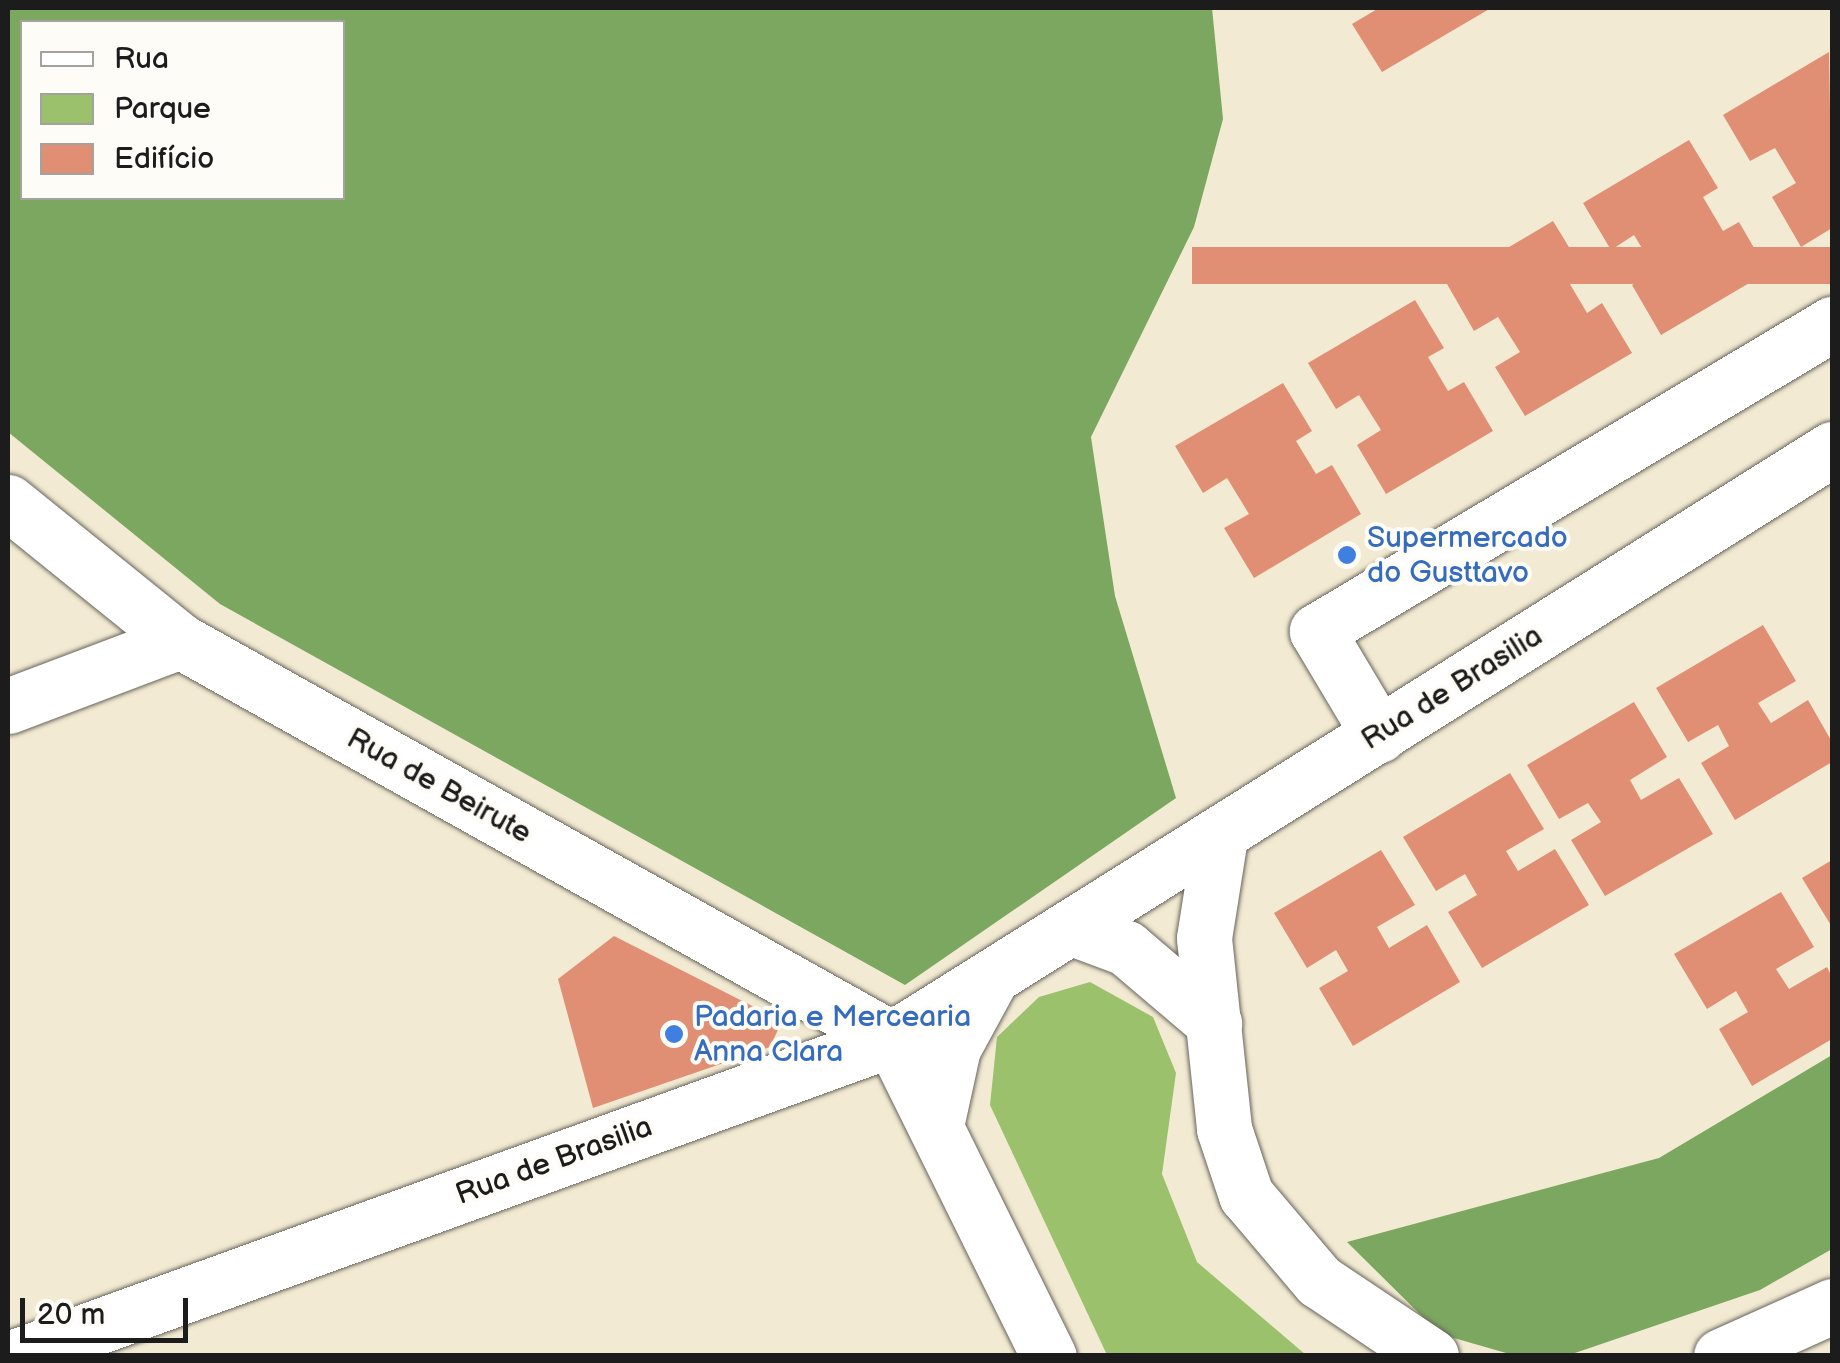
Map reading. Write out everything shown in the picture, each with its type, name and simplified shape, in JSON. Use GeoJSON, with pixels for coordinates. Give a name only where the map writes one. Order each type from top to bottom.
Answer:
{"type":"FeatureCollection","features":[{"type":"Feature","properties":{"kind":"street"},"geometry":{"type":"LineString","coordinates":[[1378,734],[1317,630],[1832,324]]}},
{"type":"Feature","properties":{"kind":"street","name":"Rua de Brasilia"},"geometry":{"type":"LineString","coordinates":[[17,1356],[892,1039],[1832,450]]}},
{"type":"Feature","properties":{"kind":"street","name":"Rua de Beirute"},"geometry":{"type":"LineString","coordinates":[[8,502],[180,641],[892,1039]]}},
{"type":"Feature","properties":{"kind":"street"},"geometry":{"type":"LineString","coordinates":[[8,706],[180,641]]}},
{"type":"Feature","properties":{"kind":"street"},"geometry":{"type":"LineString","coordinates":[[1220,837],[1204,938],[1224,1128],[1246,1194],[1319,1281],[1430,1356]]}},
{"type":"Feature","properties":{"kind":"street"},"geometry":{"type":"LineString","coordinates":[[1072,928],[1126,948],[1214,1024]]}},
{"type":"Feature","properties":{"kind":"street"},"geometry":{"type":"LineString","coordinates":[[936,1126],[953,1048],[993,976]]}},
{"type":"Feature","properties":{"kind":"street"},"geometry":{"type":"LineString","coordinates":[[892,1039],[1049,1356]]}},
{"type":"Feature","properties":{"kind":"street"},"geometry":{"type":"LineString","coordinates":[[1347,1303],[1360,1356]]}},
{"type":"Feature","properties":{"kind":"street"},"geometry":{"type":"LineString","coordinates":[[1722,1356],[1832,1306]]}},
{"type":"Feature","properties":{"kind":"green space"},"geometry":{"type":"Polygon","coordinates":[[[8,8],[1212,8],[1223,119],[1194,227],[1091,437],[1115,596],[1176,798],[905,985],[220,604],[8,432],[8,8]]]}},
{"type":"Feature","properties":{"kind":"green space"},"geometry":{"type":"Polygon","coordinates":[[[1090,982],[1153,1017],[1176,1073],[1162,1174],[1197,1262],[1306,1355],[1107,1355],[990,1105],[997,1037],[1039,997],[1090,982]]]}},
{"type":"Feature","properties":{"kind":"green space"},"geometry":{"type":"Polygon","coordinates":[[[1832,1055],[1832,1249],[1760,1290],[1569,1355],[1513,1355],[1440,1334],[1347,1242],[1659,1158],[1832,1055]]]}},
{"type":"Feature","properties":{"kind":"building"},"geometry":{"type":"Polygon","coordinates":[[[1379,8],[1491,8],[1382,72],[1352,24],[1379,8]]]}},
{"type":"Feature","properties":{"kind":"building"},"geometry":{"type":"Polygon","coordinates":[[[1829,52],[1832,228],[1801,247],[1772,197],[1796,183],[1775,148],[1750,161],[1723,115],[1829,52]]]}},
{"type":"Feature","properties":{"kind":"building"},"geometry":{"type":"Polygon","coordinates":[[[1689,140],[1718,188],[1703,197],[1723,231],[1739,222],[1768,272],[1661,335],[1632,285],[1656,271],[1634,235],[1611,250],[1583,203],[1689,140]]]}},
{"type":"Feature","properties":{"kind":"building"},"geometry":{"type":"Polygon","coordinates":[[[1553,221],[1583,270],[1567,279],[1587,313],[1602,303],[1632,353],[1525,416],[1495,367],[1520,352],[1498,317],[1474,331],[1447,284],[1553,221]]]}},
{"type":"Feature","properties":{"kind":"building"},"geometry":{"type":"Polygon","coordinates":[[[1192,247],[1832,247],[1832,284],[1192,284],[1192,247]]]}},
{"type":"Feature","properties":{"kind":"building"},"geometry":{"type":"Polygon","coordinates":[[[1415,300],[1444,348],[1428,357],[1448,391],[1464,382],[1493,431],[1386,494],[1357,445],[1381,430],[1359,395],[1336,409],[1308,363],[1415,300]]]}},
{"type":"Feature","properties":{"kind":"building"},"geometry":{"type":"Polygon","coordinates":[[[1283,383],[1312,431],[1296,441],[1316,474],[1332,465],[1361,514],[1254,578],[1224,528],[1249,514],[1227,478],[1203,493],[1175,446],[1283,383]]]}},
{"type":"Feature","properties":{"kind":"building"},"geometry":{"type":"Polygon","coordinates":[[[1763,625],[1796,681],[1758,703],[1771,723],[1808,700],[1832,742],[1832,762],[1735,820],[1701,763],[1729,746],[1718,725],[1688,742],[1656,688],[1763,625]]]}},
{"type":"Feature","properties":{"kind":"building"},"geometry":{"type":"Polygon","coordinates":[[[1634,702],[1667,757],[1630,780],[1641,800],[1679,778],[1713,834],[1605,896],[1571,840],[1601,822],[1588,803],[1559,819],[1527,765],[1634,702]]]}},
{"type":"Feature","properties":{"kind":"building"},"geometry":{"type":"Polygon","coordinates":[[[1510,773],[1544,829],[1506,851],[1518,871],[1555,849],[1589,905],[1482,968],[1448,912],[1477,895],[1465,874],[1436,891],[1403,837],[1510,773]]]}},
{"type":"Feature","properties":{"kind":"building"},"geometry":{"type":"Polygon","coordinates":[[[1381,850],[1415,905],[1377,927],[1389,948],[1427,925],[1460,982],[1353,1046],[1319,988],[1348,971],[1336,950],[1307,968],[1274,913],[1381,850]]]}},
{"type":"Feature","properties":{"kind":"building"},"geometry":{"type":"Polygon","coordinates":[[[1832,860],[1832,927],[1802,878],[1832,860]]]}},
{"type":"Feature","properties":{"kind":"building"},"geometry":{"type":"Polygon","coordinates":[[[1781,892],[1814,947],[1776,969],[1789,989],[1827,967],[1832,977],[1832,1039],[1752,1086],[1719,1029],[1748,1012],[1736,991],[1707,1009],[1674,954],[1781,892]]]}},
{"type":"Feature","properties":{"kind":"building","name":"Padaria e Mercearia Anna Clara"},"geometry":{"type":"Polygon","coordinates":[[[614,936],[782,1021],[770,1047],[593,1108],[558,979],[614,936]]]}},
{"type":"Feature","properties":{"kind":"place","name":"Supermercado do Gusttavo"},"geometry":{"type":"Point","coordinates":[1347,555]}},
{"type":"Feature","properties":{"kind":"place","name":"Padaria e Mercearia Anna Clara"},"geometry":{"type":"Point","coordinates":[674,1034]}}]}
